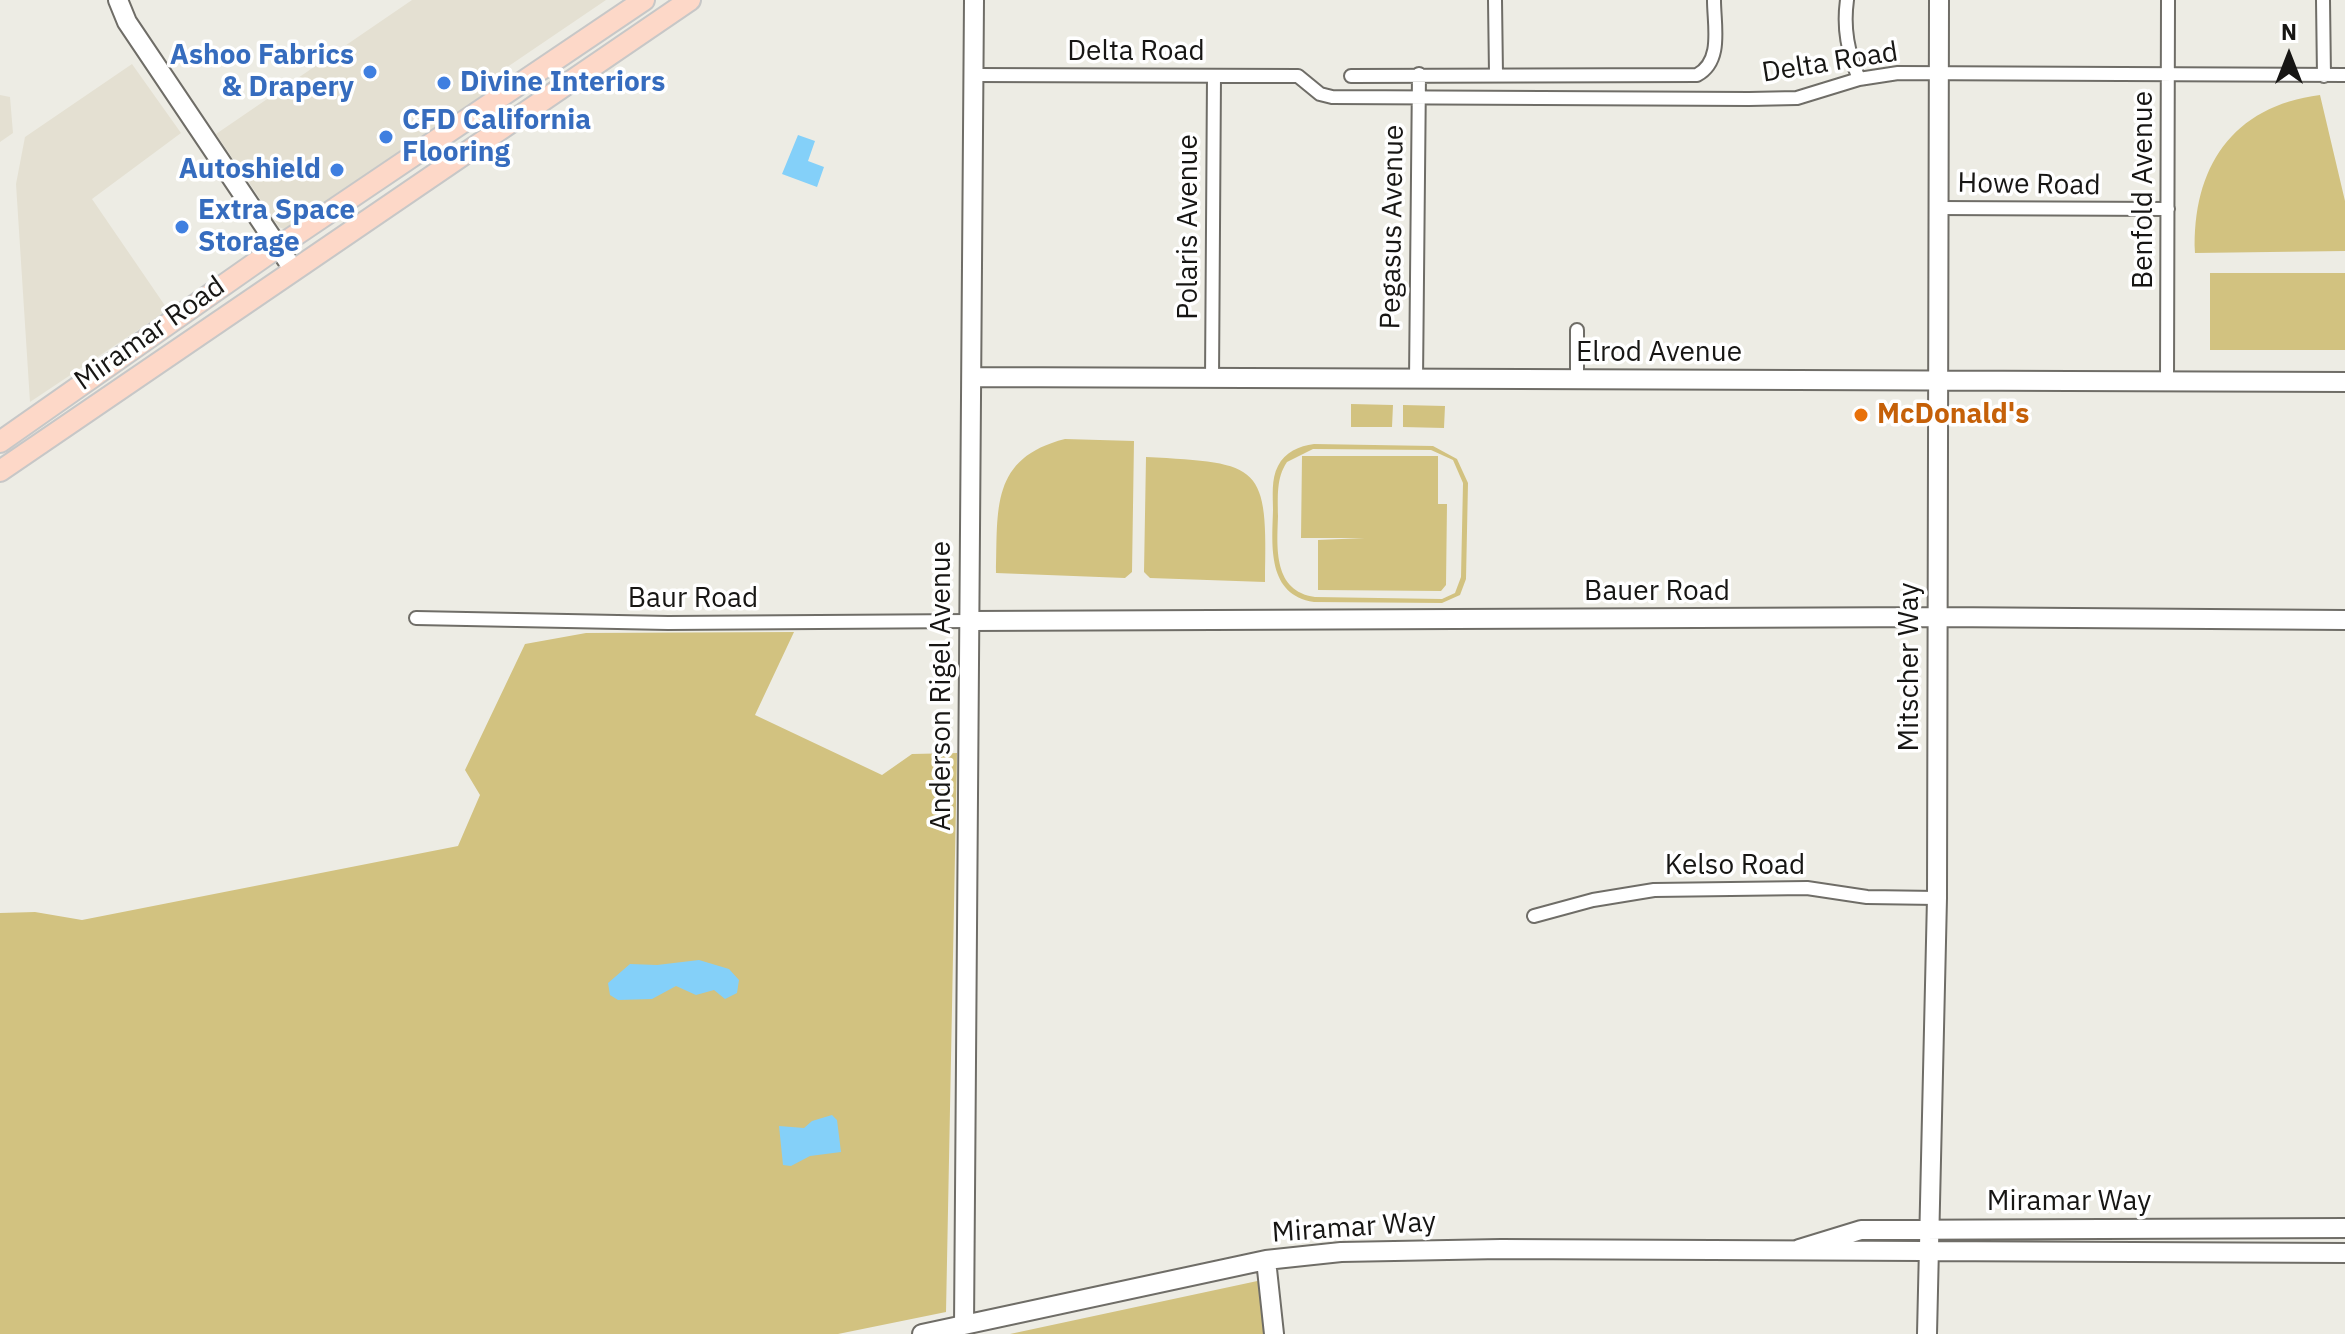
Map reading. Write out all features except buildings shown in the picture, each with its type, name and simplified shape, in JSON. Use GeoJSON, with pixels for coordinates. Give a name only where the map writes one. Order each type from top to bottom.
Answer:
{"type":"FeatureCollection","features":[{"type":"Feature","properties":{"kind":"main road","name":"Miramar Road"},"geometry":{"type":"LineString","coordinates":[[0,442],[278,247],[644,0]]}},
{"type":"Feature","properties":{"kind":"main road","name":"Miramar Road"},"geometry":{"type":"LineString","coordinates":[[0,471],[690,0]]}},
{"type":"Feature","properties":{"kind":"street"},"geometry":{"type":"LineString","coordinates":[[118,0],[127,22],[293,269]]}},
{"type":"Feature","properties":{"kind":"street","name":"Anderson Rigel Avenue"},"geometry":{"type":"LineString","coordinates":[[964,1325],[974,0]]}},
{"type":"Feature","properties":{"kind":"street"},"geometry":{"type":"LineString","coordinates":[[1495,0],[1496,74]]}},
{"type":"Feature","properties":{"kind":"street"},"geometry":{"type":"LineString","coordinates":[[1351,76],[1697,75],[1708,69],[1714,54],[1714,0]]}},
{"type":"Feature","properties":{"kind":"street"},"geometry":{"type":"LineString","coordinates":[[1847,0],[1844,23],[1848,54],[1859,79]]}},
{"type":"Feature","properties":{"kind":"street","name":"Mitscher Way"},"geometry":{"type":"LineString","coordinates":[[1927,1334],[1937,898],[1939,0]]}},
{"type":"Feature","properties":{"kind":"street","name":"Benfold Avenue"},"geometry":{"type":"LineString","coordinates":[[2167,381],[2168,0]]}},
{"type":"Feature","properties":{"kind":"street"},"geometry":{"type":"LineString","coordinates":[[2323,0],[2324,76]]}},
{"type":"Feature","properties":{"kind":"street","name":"Delta Road"},"geometry":{"type":"LineString","coordinates":[[974,75],[1298,76],[1320,94],[1332,97],[1797,98],[1859,79],[1898,73],[2345,75]]}},
{"type":"Feature","properties":{"kind":"street","name":"Pegasus Avenue"},"geometry":{"type":"LineString","coordinates":[[1416,380],[1419,74]]}},
{"type":"Feature","properties":{"kind":"street","name":"Polaris Avenue"},"geometry":{"type":"LineString","coordinates":[[1212,379],[1214,76]]}},
{"type":"Feature","properties":{"kind":"street","name":"Howe Road"},"geometry":{"type":"LineString","coordinates":[[1937,208],[2168,209]]}},
{"type":"Feature","properties":{"kind":"street"},"geometry":{"type":"LineString","coordinates":[[1577,330],[1577,381]]}},
{"type":"Feature","properties":{"kind":"street","name":"Elrod Avenue"},"geometry":{"type":"LineString","coordinates":[[972,377],[2345,382]]}},
{"type":"Feature","properties":{"kind":"street","name":"Bauer Road"},"geometry":{"type":"LineString","coordinates":[[970,621],[1939,617],[2345,620]]}},
{"type":"Feature","properties":{"kind":"street","name":"Baur Road"},"geometry":{"type":"LineString","coordinates":[[416,618],[668,623],[970,621]]}},
{"type":"Feature","properties":{"kind":"street","name":"Kelso Road"},"geometry":{"type":"LineString","coordinates":[[1534,916],[1593,900],[1654,890],[1807,888],[1867,897],[1937,898]]}},
{"type":"Feature","properties":{"kind":"street","name":"Miramar Way"},"geometry":{"type":"LineString","coordinates":[[1797,1250],[1809,1243],[1861,1230],[2345,1228]]}},
{"type":"Feature","properties":{"kind":"street","name":"Miramar Way"},"geometry":{"type":"LineString","coordinates":[[922,1334],[1266,1260],[1341,1252],[1437,1249],[2345,1253]]}},
{"type":"Feature","properties":{"kind":"street"},"geometry":{"type":"LineString","coordinates":[[1266,1260],[1274,1334]]}},
{"type":"Feature","properties":{"kind":"shaded area"},"geometry":{"type":"Polygon","coordinates":[[[412,0],[606,0],[494,76],[501,87],[286,230],[279,227],[216,134],[412,0]]]}},
{"type":"Feature","properties":{"kind":"shaded area"},"geometry":{"type":"Polygon","coordinates":[[[132,64],[181,133],[92,199],[168,310],[30,402],[16,184],[25,137],[132,64]]]}},
{"type":"Feature","properties":{"kind":"shaded area"},"geometry":{"type":"Polygon","coordinates":[[[0,95],[10,97],[13,133],[0,142],[0,95]]]}},
{"type":"Feature","properties":{"kind":"shaded area"},"geometry":{"type":"Polygon","coordinates":[[[2320,95],[2345,201],[2345,251],[2195,253],[2201,194],[2223,146],[2241,127],[2263,112],[2289,101],[2320,95]]]}},
{"type":"Feature","properties":{"kind":"shaded area"},"geometry":{"type":"Polygon","coordinates":[[[2210,273],[2345,273],[2345,350],[2210,350],[2210,273]]]}},
{"type":"Feature","properties":{"kind":"shaded area"},"geometry":{"type":"Polygon","coordinates":[[[1351,404],[1393,405],[1392,427],[1351,427],[1351,404]]]}},
{"type":"Feature","properties":{"kind":"shaded area"},"geometry":{"type":"Polygon","coordinates":[[[1403,405],[1445,406],[1444,428],[1403,427],[1403,405]]]}},
{"type":"Feature","properties":{"kind":"shaded area"},"geometry":{"type":"Polygon","coordinates":[[[1065,439],[1134,441],[1132,572],[1125,578],[996,573],[999,507],[1011,473],[1023,459],[1065,439]]]}},
{"type":"Feature","properties":{"kind":"shaded area"},"geometry":{"type":"Polygon","coordinates":[[[1308,445],[1433,446],[1457,459],[1468,483],[1466,579],[1460,595],[1442,603],[1314,602],[1299,598],[1288,590],[1280,579],[1273,553],[1273,482],[1284,457],[1308,445]],[[1313,449],[1287,462],[1278,488],[1277,541],[1280,566],[1291,586],[1315,597],[1442,599],[1455,593],[1461,577],[1463,483],[1453,460],[1431,450],[1313,449]]]}},
{"type":"Feature","properties":{"kind":"shaded area"},"geometry":{"type":"Polygon","coordinates":[[[1302,456],[1438,456],[1438,504],[1447,504],[1446,585],[1441,591],[1318,590],[1318,540],[1365,538],[1301,538],[1302,456]]]}},
{"type":"Feature","properties":{"kind":"shaded area"},"geometry":{"type":"Polygon","coordinates":[[[1146,457],[1214,462],[1235,468],[1250,478],[1259,492],[1264,514],[1265,582],[1150,578],[1144,572],[1146,457]]]}},
{"type":"Feature","properties":{"kind":"shaded area"},"geometry":{"type":"Polygon","coordinates":[[[794,632],[755,715],[882,775],[912,754],[957,753],[946,1312],[838,1334],[0,1334],[0,913],[35,912],[82,920],[458,846],[480,795],[465,770],[525,644],[586,633],[794,632]]]}},
{"type":"Feature","properties":{"kind":"shaded area"},"geometry":{"type":"Polygon","coordinates":[[[1262,1280],[1267,1334],[1010,1334],[1262,1280]]]}},
{"type":"Feature","properties":{"kind":"water"},"geometry":{"type":"Polygon","coordinates":[[[798,135],[815,141],[808,161],[824,167],[817,187],[782,174],[798,135]]]}},
{"type":"Feature","properties":{"kind":"water"},"geometry":{"type":"Polygon","coordinates":[[[699,960],[729,969],[739,980],[737,993],[725,999],[714,990],[696,995],[676,986],[652,999],[618,1000],[610,995],[608,983],[630,964],[657,965],[699,960]]]}},
{"type":"Feature","properties":{"kind":"water"},"geometry":{"type":"Polygon","coordinates":[[[832,1115],[837,1120],[841,1152],[810,1156],[791,1166],[783,1165],[779,1126],[804,1128],[812,1121],[832,1115]]]}},
{"type":"Feature","properties":{"kind":"place","name":"Ashoo Fabrics & Drapery"},"geometry":{"type":"Point","coordinates":[370,72]}},
{"type":"Feature","properties":{"kind":"place","name":"Divine Interiors"},"geometry":{"type":"Point","coordinates":[444,83]}},
{"type":"Feature","properties":{"kind":"place","name":"CFD California Flooring"},"geometry":{"type":"Point","coordinates":[386,137]}},
{"type":"Feature","properties":{"kind":"place","name":"Autoshield"},"geometry":{"type":"Point","coordinates":[337,170]}},
{"type":"Feature","properties":{"kind":"place","name":"Extra Space Storage"},"geometry":{"type":"Point","coordinates":[182,227]}},
{"type":"Feature","properties":{"kind":"place","name":"McDonald's"},"geometry":{"type":"Point","coordinates":[1861,415]}}]}
